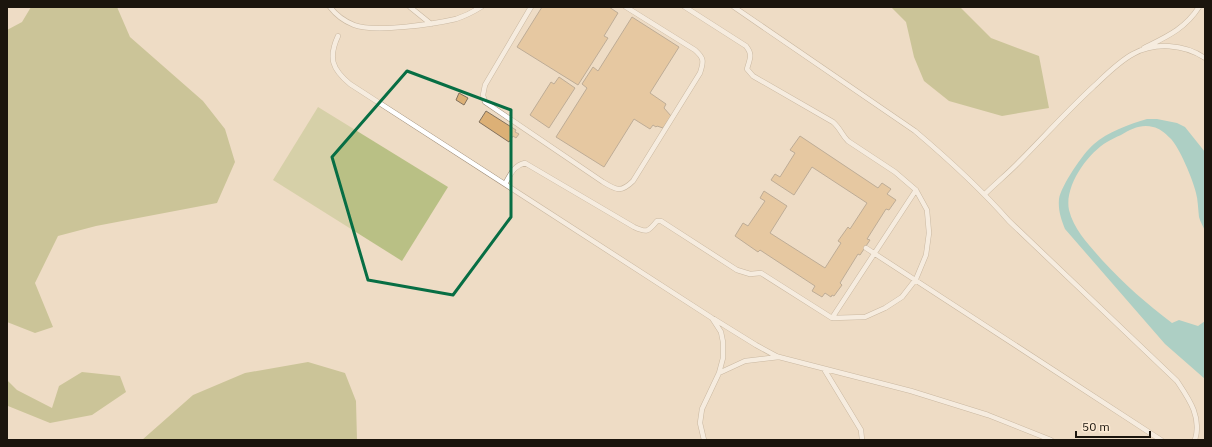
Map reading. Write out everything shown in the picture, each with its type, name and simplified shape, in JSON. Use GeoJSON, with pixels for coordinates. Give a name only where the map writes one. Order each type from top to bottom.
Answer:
{"type":"FeatureCollection","features":[{"type":"Feature","properties":{"kind":"lane"},"geometry":{"type":"LineString","coordinates":[[330,7],[336,15],[355,26],[379,29],[431,24],[473,13],[481,7]]}},
{"type":"Feature","properties":{"kind":"lane"},"geometry":{"type":"LineString","coordinates":[[410,7],[431,24]]}},
{"type":"Feature","properties":{"kind":"lane"},"geometry":{"type":"LineString","coordinates":[[531,7],[485,85],[483,95],[485,102],[614,189],[622,189],[633,181],[700,73],[704,63],[700,55],[695,50],[626,7]]}},
{"type":"Feature","properties":{"kind":"lane"},"geometry":{"type":"LineString","coordinates":[[505,184],[518,165],[525,163],[639,229],[644,231],[649,230],[657,221],[661,221],[738,270],[750,274],[761,273],[832,318],[865,317],[885,308],[902,297],[916,279],[926,255],[929,233],[927,210],[916,190],[895,172],[848,142],[840,129],[833,122],[753,76],[748,68],[751,56],[746,46],[685,7]]}},
{"type":"Feature","properties":{"kind":"lane"},"geometry":{"type":"LineString","coordinates":[[734,7],[915,131],[985,194],[1009,221],[1177,381],[1190,400],[1197,419],[1195,440]]}},
{"type":"Feature","properties":{"kind":"lane"},"geometry":{"type":"LineString","coordinates":[[985,194],[1015,166],[1072,106],[1119,63],[1179,30],[1192,17],[1199,7]]}},
{"type":"Feature","properties":{"kind":"lane"},"geometry":{"type":"LineString","coordinates":[[338,36],[333,48],[333,63],[338,74],[350,84],[756,346],[779,357],[911,391],[988,415],[1051,440]]}},
{"type":"Feature","properties":{"kind":"lane"},"geometry":{"type":"LineString","coordinates":[[1133,54],[1152,48],[1170,46],[1183,47],[1196,51],[1205,58]]}},
{"type":"Feature","properties":{"kind":"lane"},"geometry":{"type":"LineString","coordinates":[[832,318],[916,190]]}},
{"type":"Feature","properties":{"kind":"lane"},"geometry":{"type":"LineString","coordinates":[[866,248],[916,279],[1161,440]]}},
{"type":"Feature","properties":{"kind":"lane"},"geometry":{"type":"LineString","coordinates":[[704,440],[700,423],[702,409],[719,374],[723,358],[723,342],[721,332],[712,318]]}},
{"type":"Feature","properties":{"kind":"lane"},"geometry":{"type":"LineString","coordinates":[[719,374],[745,361],[759,358],[779,357]]}},
{"type":"Feature","properties":{"kind":"lane"},"geometry":{"type":"LineString","coordinates":[[824,369],[861,430],[862,440]]}},
{"type":"Feature","properties":{"kind":"highlighted area"},"geometry":{"type":"Polygon","coordinates":[[[407,71],[511,110],[511,217],[453,295],[368,280],[332,157],[407,71]]]}},
{"type":"Feature","properties":{"kind":"green space"},"geometry":{"type":"Polygon","coordinates":[[[31,7],[117,7],[130,37],[203,101],[225,129],[235,162],[217,203],[96,226],[58,236],[35,283],[53,327],[35,333],[7,322],[7,30],[22,22],[31,7]]]}},
{"type":"Feature","properties":{"kind":"green space"},"geometry":{"type":"Polygon","coordinates":[[[891,7],[960,7],[991,38],[1039,56],[1049,108],[1002,116],[949,101],[924,81],[914,57],[906,22],[891,7]]]}},
{"type":"Feature","properties":{"kind":"green space"},"geometry":{"type":"Polygon","coordinates":[[[318,107],[448,187],[402,261],[273,180],[318,107]]]}},
{"type":"Feature","properties":{"kind":"green space"},"geometry":{"type":"Polygon","coordinates":[[[308,362],[345,373],[356,401],[357,440],[142,440],[193,395],[245,373],[308,362]]]}},
{"type":"Feature","properties":{"kind":"green space"},"geometry":{"type":"Polygon","coordinates":[[[82,372],[120,376],[126,392],[92,415],[50,423],[8,406],[7,407],[7,380],[17,390],[52,408],[59,386],[82,372]]]}},
{"type":"Feature","properties":{"kind":"water"},"geometry":{"type":"Polygon","coordinates":[[[1147,119],[1157,119],[1177,123],[1185,127],[1205,152],[1205,231],[1199,217],[1197,199],[1189,172],[1174,142],[1157,128],[1149,126],[1136,128],[1129,131],[1107,142],[1092,154],[1079,171],[1074,181],[1068,201],[1069,210],[1078,231],[1092,249],[1119,277],[1154,309],[1172,323],[1179,320],[1198,326],[1205,321],[1205,379],[1165,344],[1065,229],[1060,214],[1059,199],[1064,186],[1073,170],[1089,148],[1112,132],[1147,119]]]}},
{"type":"Feature","properties":{"kind":"building"},"geometry":{"type":"Polygon","coordinates":[[[542,7],[609,7],[618,13],[604,36],[608,38],[578,85],[517,47],[542,7]]]}},
{"type":"Feature","properties":{"kind":"building"},"geometry":{"type":"Polygon","coordinates":[[[632,17],[679,47],[650,93],[666,104],[664,108],[671,116],[663,128],[653,125],[650,129],[634,119],[604,167],[556,137],[587,88],[582,84],[593,67],[598,71],[632,17]]]}},
{"type":"Feature","properties":{"kind":"building"},"geometry":{"type":"Polygon","coordinates":[[[559,77],[575,88],[549,128],[530,115],[551,82],[554,84],[559,77]]]}},
{"type":"Feature","properties":{"kind":"building"},"geometry":{"type":"Polygon","coordinates":[[[459,93],[468,98],[464,105],[456,100],[459,93]]]}},
{"type":"Feature","properties":{"kind":"building"},"geometry":{"type":"Polygon","coordinates":[[[486,111],[516,130],[515,132],[519,134],[516,138],[513,136],[509,142],[479,122],[486,111]]]}},
{"type":"Feature","properties":{"kind":"building"},"geometry":{"type":"Polygon","coordinates":[[[800,136],[878,188],[882,183],[891,189],[887,194],[896,200],[889,210],[886,209],[867,239],[870,240],[860,255],[858,254],[840,283],[842,285],[834,296],[832,295],[831,297],[825,293],[822,297],[812,291],[815,286],[760,250],[758,252],[735,236],[743,223],[748,226],[765,201],[760,198],[764,191],[787,206],[770,233],[825,268],[841,243],[838,241],[848,227],[850,229],[867,203],[812,167],[794,195],[771,180],[775,174],[780,177],[795,153],[790,150],[800,136]]]}}]}
